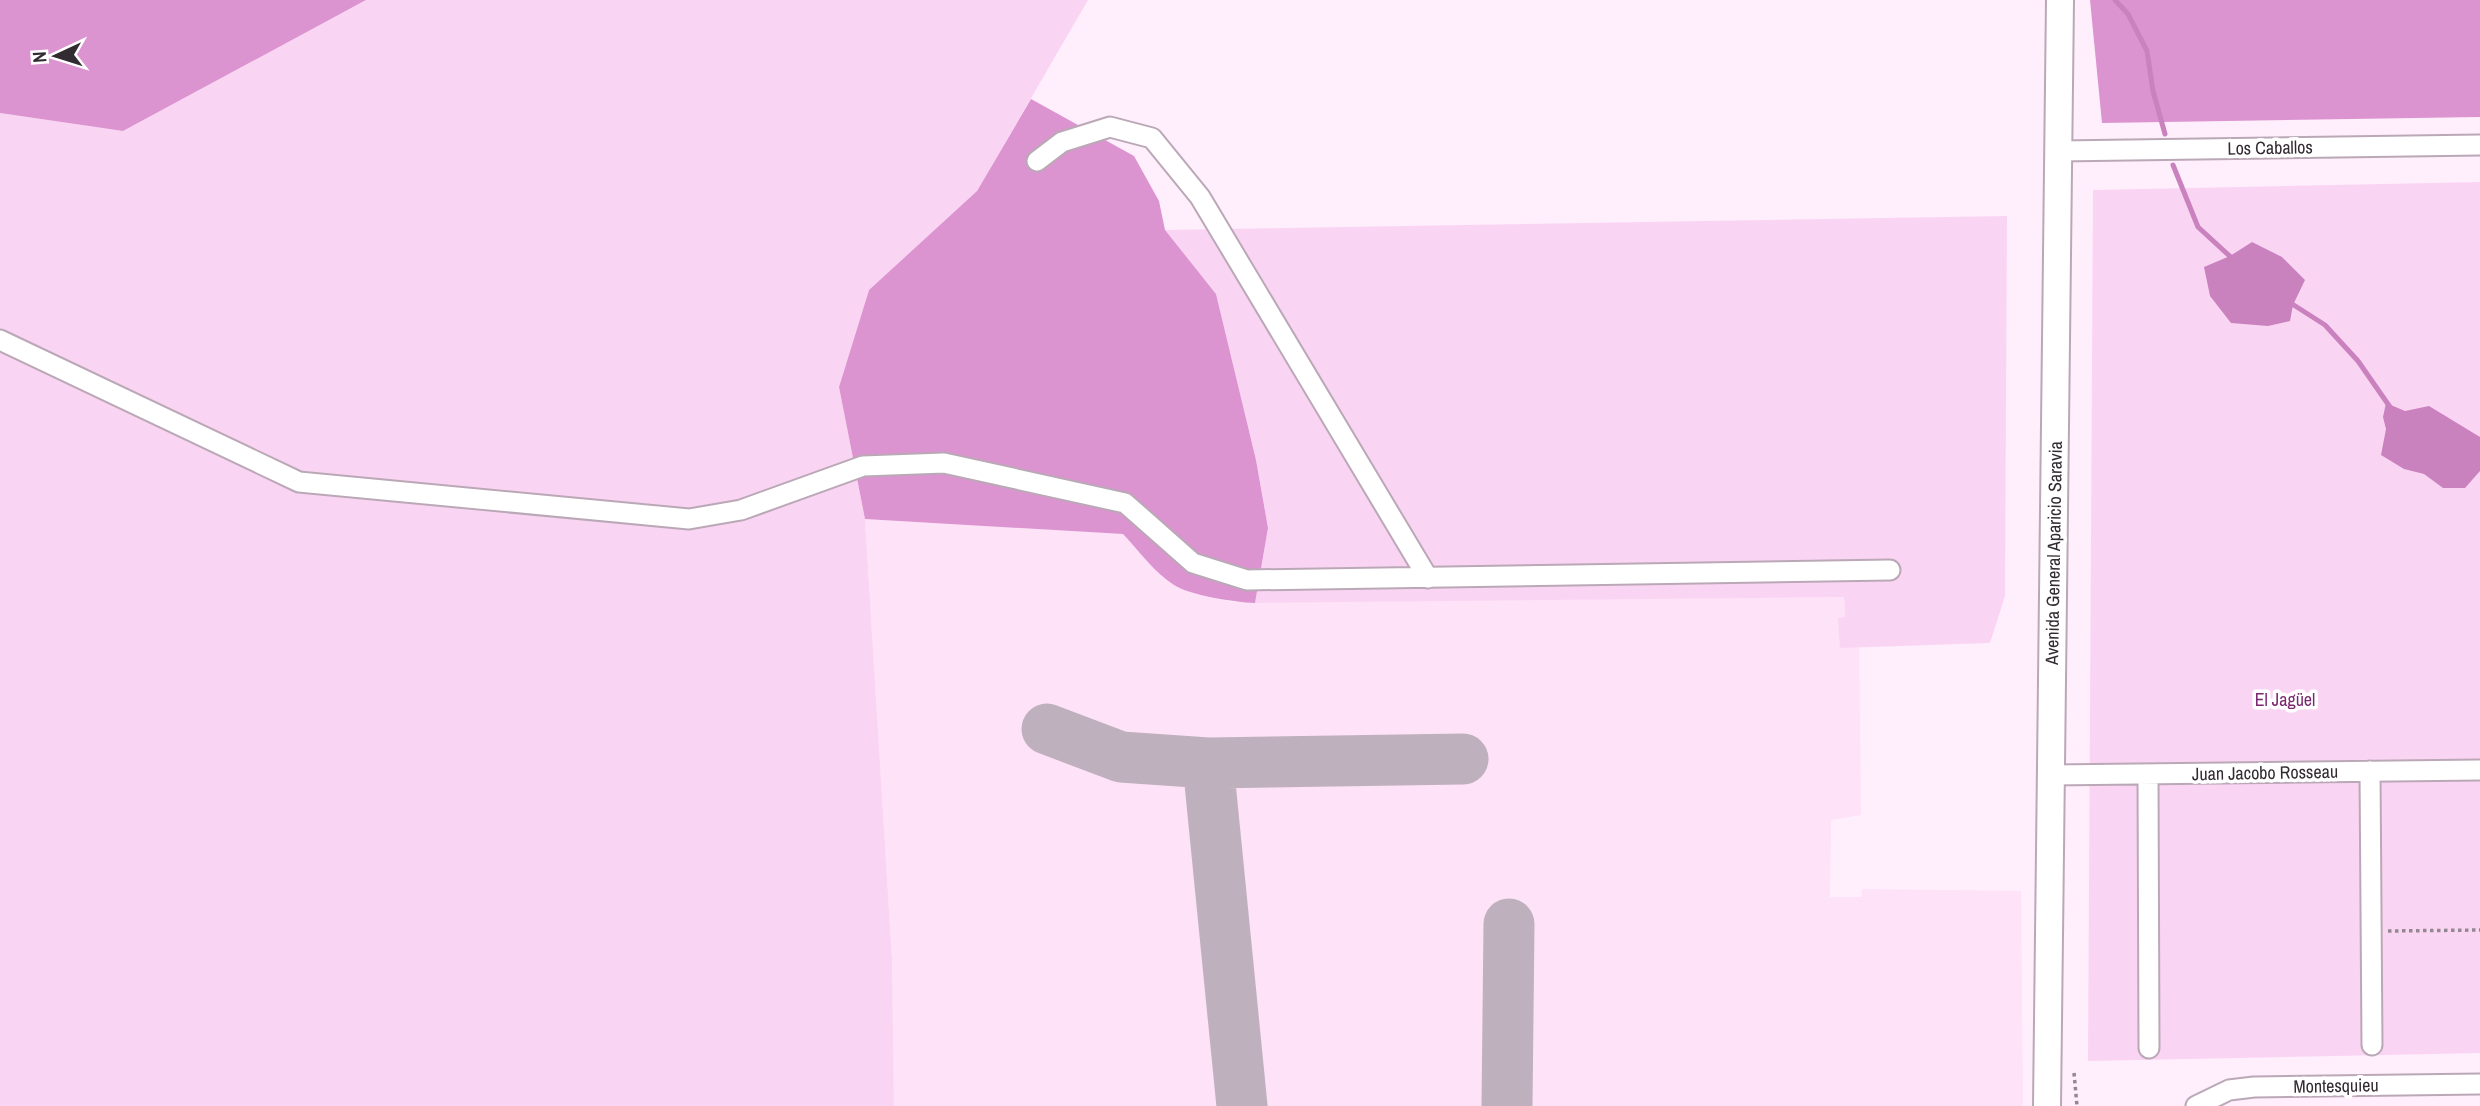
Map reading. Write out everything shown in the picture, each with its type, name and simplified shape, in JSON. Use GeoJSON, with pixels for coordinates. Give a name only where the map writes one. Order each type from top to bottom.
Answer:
{"type":"FeatureCollection","features":[{"type":"Feature","properties":{"kind":"main road","name":"Avenida General Aparicio Saravia"},"geometry":{"type":"LineString","coordinates":[[2047,1106],[2060,0]]}},
{"type":"Feature","properties":{"kind":"street"},"geometry":{"type":"LineString","coordinates":[[1037,161],[1062,142],[1110,127],[1152,138],[1200,197],[1428,578]]}},
{"type":"Feature","properties":{"kind":"street","name":"Los Caballos"},"geometry":{"type":"LineString","coordinates":[[2059,151],[2480,145]]}},
{"type":"Feature","properties":{"kind":"street"},"geometry":{"type":"LineString","coordinates":[[0,340],[299,482],[689,519],[741,510],[863,466],[944,463],[1125,503],[1193,563],[1247,580],[1890,570]]}},
{"type":"Feature","properties":{"kind":"street","name":"Juan Jacobo Rosseau"},"geometry":{"type":"LineString","coordinates":[[2051,775],[2480,770]]}},
{"type":"Feature","properties":{"kind":"street"},"geometry":{"type":"LineString","coordinates":[[2371,771],[2372,1045]]}},
{"type":"Feature","properties":{"kind":"street"},"geometry":{"type":"LineString","coordinates":[[2148,774],[2149,1048]]}},
{"type":"Feature","properties":{"kind":"street","name":"Montesquieu"},"geometry":{"type":"LineString","coordinates":[[2196,1106],[2230,1090],[2254,1087],[2480,1084]]}},
{"type":"Feature","properties":{"kind":"path"},"geometry":{"type":"LineString","coordinates":[[2371,931],[2480,930]]}},
{"type":"Feature","properties":{"kind":"path"},"geometry":{"type":"LineString","coordinates":[[2074,1073],[2077,1106]]}},
{"type":"Feature","properties":{"kind":"shaded area"},"geometry":{"type":"Polygon","coordinates":[[[0,0],[366,0],[123,131],[0,113],[0,0]]]}},
{"type":"Feature","properties":{"kind":"shaded area"},"geometry":{"type":"Polygon","coordinates":[[[2090,0],[2480,0],[2480,117],[2102,123],[2090,0]]]}},
{"type":"Feature","properties":{"kind":"shaded area"},"geometry":{"type":"Polygon","coordinates":[[[1031,99],[1134,156],[1159,201],[1165,230],[1216,294],[1256,460],[1268,528],[1255,603],[1202,595],[1174,585],[1153,568],[1123,534],[865,519],[839,387],[869,290],[977,191],[1031,99]]]}},
{"type":"Feature","properties":{"kind":"shaded area"},"geometry":{"type":"Polygon","coordinates":[[[2252,242],[2282,257],[2305,280],[2293,305],[2290,321],[2268,326],[2231,323],[2210,296],[2204,267],[2230,256],[2252,242]]]}},
{"type":"Feature","properties":{"kind":"shaded area"},"geometry":{"type":"Polygon","coordinates":[[[2386,403],[2405,411],[2429,406],[2480,437],[2480,471],[2465,488],[2443,488],[2424,474],[2404,469],[2381,455],[2386,429],[2383,417],[2386,403]]]}},
{"type":"Feature","properties":{"kind":"shaded area"},"geometry":{"type":"Polygon","coordinates":[[[865,519],[1123,534],[1158,571],[1230,602],[1844,597],[1845,618],[1839,618],[1841,648],[1859,646],[1861,815],[1831,820],[1830,897],[1862,897],[1862,889],[2021,891],[2023,1106],[894,1106],[892,959],[865,519]]]}},
{"type":"Feature","properties":{"kind":"green space"},"geometry":{"type":"Polygon","coordinates":[[[366,0],[1088,0],[977,191],[869,290],[839,387],[865,519],[892,959],[894,1106],[0,1106],[0,113],[123,131],[366,0]]]}},
{"type":"Feature","properties":{"kind":"green space","name":"El Jagüel"},"geometry":{"type":"Polygon","coordinates":[[[2480,182],[2480,1053],[2088,1061],[2093,190],[2480,182]]]}},
{"type":"Feature","properties":{"kind":"green space"},"geometry":{"type":"Polygon","coordinates":[[[2007,216],[2005,596],[1990,643],[1840,648],[1838,618],[1845,617],[1844,597],[1255,603],[1268,528],[1256,460],[1216,294],[1164,230],[2007,216]]]}},
{"type":"Feature","properties":{"kind":"waterway"},"geometry":{"type":"LineString","coordinates":[[2115,0],[2128,14],[2147,51],[2153,91],[2165,134]]}},
{"type":"Feature","properties":{"kind":"waterway"},"geometry":{"type":"LineString","coordinates":[[2173,165],[2198,227],[2234,260]]}},
{"type":"Feature","properties":{"kind":"waterway"},"geometry":{"type":"LineString","coordinates":[[2289,302],[2325,325],[2358,361],[2390,407]]}},
{"type":"Feature","properties":{"kind":"taxiway"},"geometry":{"type":"LineString","coordinates":[[1047,729],[1121,757],[1208,763],[1463,759]]}},
{"type":"Feature","properties":{"kind":"taxiway"},"geometry":{"type":"LineString","coordinates":[[1208,763],[1242,1106]]}},
{"type":"Feature","properties":{"kind":"taxiway"},"geometry":{"type":"LineString","coordinates":[[1507,1106],[1509,924]]}}]}
